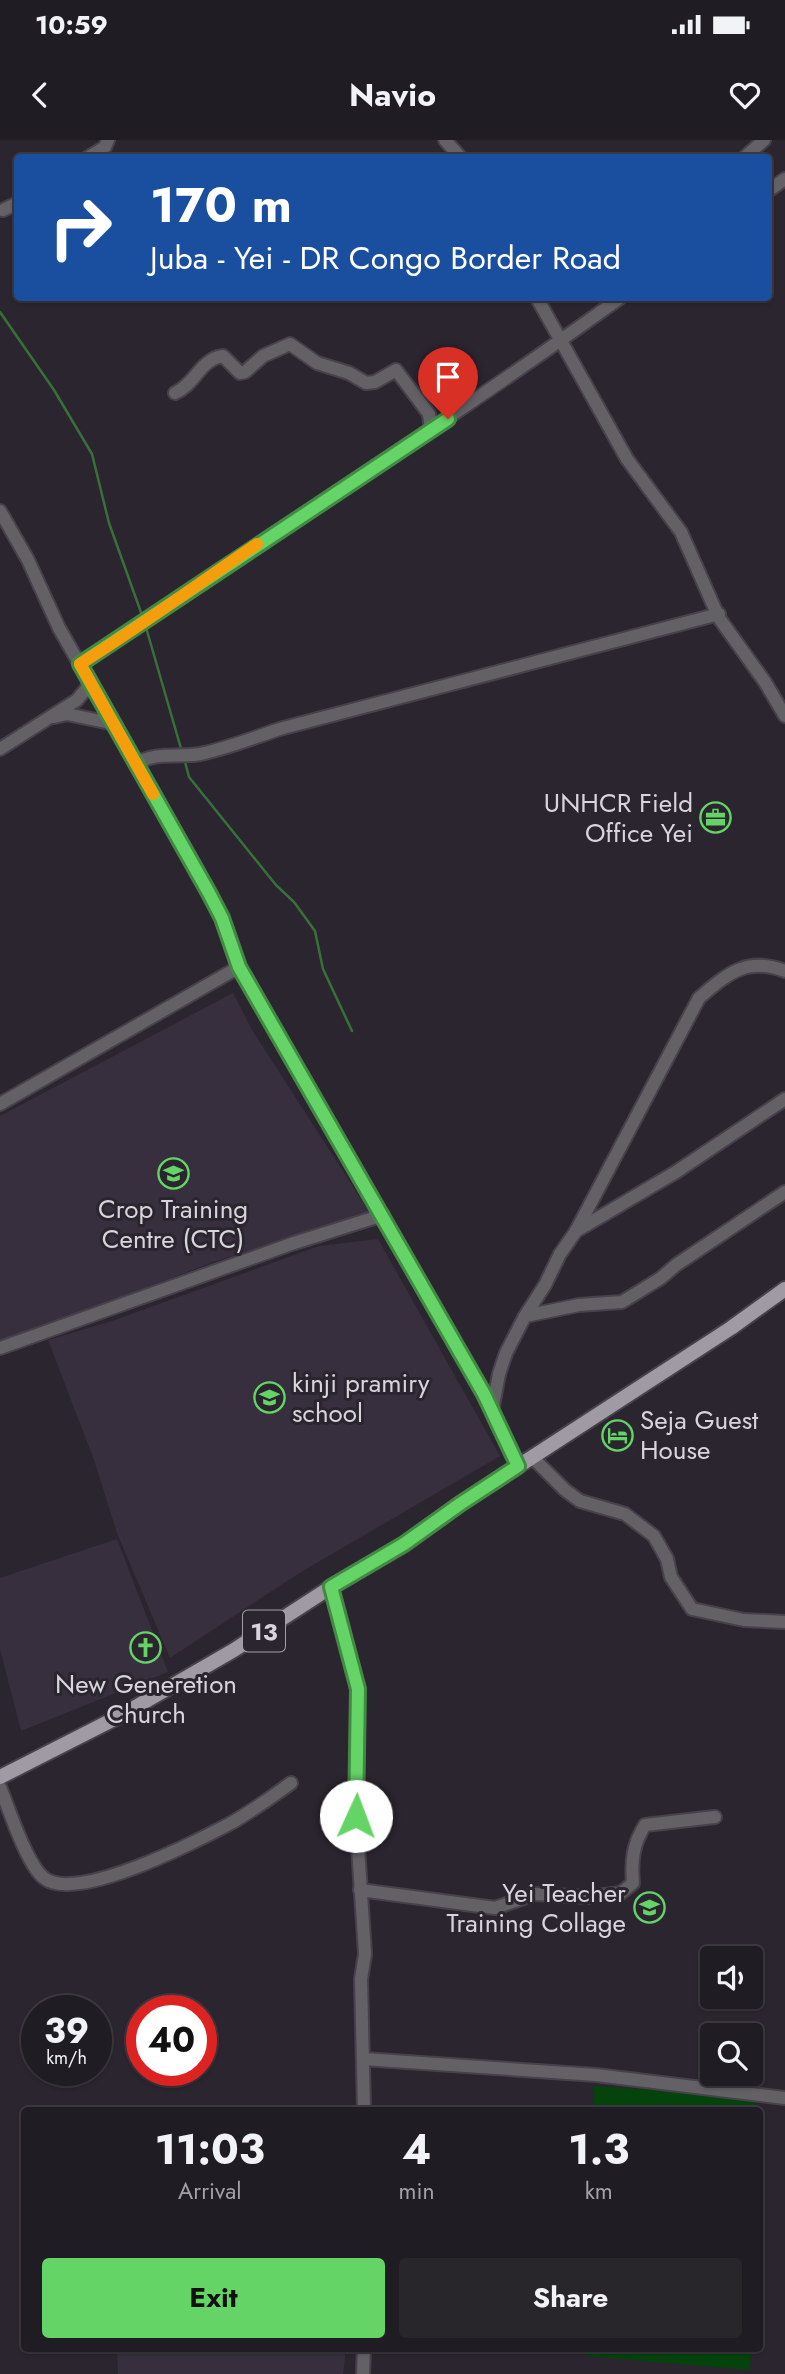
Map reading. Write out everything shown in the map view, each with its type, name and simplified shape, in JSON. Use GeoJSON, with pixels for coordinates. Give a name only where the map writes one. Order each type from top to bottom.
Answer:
{"type":"FeatureCollection","features":[{"type":"Feature","properties":{"kind":"main road","name":"13"},"geometry":{"type":"LineString","coordinates":[[0,1777],[155,1697],[234,1650],[331,1587],[404,1544],[460,1504],[784,1291]]}},
{"type":"Feature","properties":{"kind":"street"},"geometry":{"type":"LineString","coordinates":[[94,154],[105,147],[108,140]]}},
{"type":"Feature","properties":{"kind":"street"},"geometry":{"type":"LineString","coordinates":[[446,140],[458,154]]}},
{"type":"Feature","properties":{"kind":"street"},"geometry":{"type":"LineString","coordinates":[[748,154],[764,140]]}},
{"type":"Feature","properties":{"kind":"street"},"geometry":{"type":"LineString","coordinates":[[539,301],[628,459],[681,532],[719,618],[765,682],[785,716]]}},
{"type":"Feature","properties":{"kind":"street"},"geometry":{"type":"LineString","coordinates":[[80,664],[431,430],[616,301]]}},
{"type":"Feature","properties":{"kind":"street"},"geometry":{"type":"LineString","coordinates":[[175,393],[191,382],[215,357],[223,356],[240,373],[245,372],[263,356],[290,344],[317,363],[349,373],[366,383],[376,382],[396,370],[429,414],[431,430]]}},
{"type":"Feature","properties":{"kind":"street"},"geometry":{"type":"LineString","coordinates":[[0,511],[28,560],[59,628],[222,918],[239,967],[383,1215],[492,1411],[518,1466]]}},
{"type":"Feature","properties":{"kind":"street"},"geometry":{"type":"LineString","coordinates":[[136,764],[146,758],[196,754],[230,746],[297,724],[719,614]]}},
{"type":"Feature","properties":{"kind":"street"},"geometry":{"type":"LineString","coordinates":[[0,749],[77,700],[91,683]]}},
{"type":"Feature","properties":{"kind":"street"},"geometry":{"type":"LineString","coordinates":[[51,717],[67,714],[115,724]]}},
{"type":"Feature","properties":{"kind":"street"},"geometry":{"type":"LineString","coordinates":[[492,1411],[506,1353],[576,1231],[699,998],[727,974],[755,964],[785,971]]}},
{"type":"Feature","properties":{"kind":"street"},"geometry":{"type":"LineString","coordinates":[[0,1104],[239,967]]}},
{"type":"Feature","properties":{"kind":"street"},"geometry":{"type":"LineString","coordinates":[[576,1231],[676,1172],[785,1100]]}},
{"type":"Feature","properties":{"kind":"street"},"geometry":{"type":"LineString","coordinates":[[525,1316],[579,1305],[622,1301],[660,1279],[676,1265],[785,1192]]}},
{"type":"Feature","properties":{"kind":"street"},"geometry":{"type":"LineString","coordinates":[[0,1348],[294,1243],[383,1215]]}},
{"type":"Feature","properties":{"kind":"street"},"geometry":{"type":"LineString","coordinates":[[532,1458],[580,1501],[625,1514],[654,1535],[667,1559],[671,1577],[692,1609],[744,1620],[785,1622]]}},
{"type":"Feature","properties":{"kind":"street"},"geometry":{"type":"LineString","coordinates":[[331,1587],[358,1689],[356,1816],[365,1954],[361,1979],[364,2107]]}},
{"type":"Feature","properties":{"kind":"street"},"geometry":{"type":"LineString","coordinates":[[0,1787],[36,1870],[49,1881],[71,1885],[107,1878],[180,1847],[233,1822],[291,1783]]}},
{"type":"Feature","properties":{"kind":"street"},"geometry":{"type":"LineString","coordinates":[[359,1890],[495,1908],[535,1894],[588,1897],[621,1893],[633,1883],[631,1862],[637,1838],[645,1825],[715,1816]]}},
{"type":"Feature","properties":{"kind":"street"},"geometry":{"type":"LineString","coordinates":[[363,2059],[596,2075],[785,2098]]}},
{"type":"Feature","properties":{"kind":"street"},"geometry":{"type":"LineString","coordinates":[[363,2374],[364,2352]]}},
{"type":"Feature","properties":{"kind":"shaded area","name":"Crop Training Centre (CTC)"},"geometry":{"type":"Polygon","coordinates":[[[233,993],[252,1030],[370,1213],[216,1261],[0,1343],[0,1116],[233,993]]]}},
{"type":"Feature","properties":{"kind":"shaded area","name":"kinji pramiry school"},"geometry":{"type":"Polygon","coordinates":[[[378,1239],[500,1456],[301,1572],[170,1658],[117,1533],[94,1460],[48,1340],[112,1321],[319,1246],[378,1239]]]}},
{"type":"Feature","properties":{"kind":"shaded area"},"geometry":{"type":"Polygon","coordinates":[[[117,1539],[168,1672],[21,1731],[0,1649],[0,1578],[117,1539]]]}},
{"type":"Feature","properties":{"kind":"shaded area"},"geometry":{"type":"Polygon","coordinates":[[[117,2352],[346,2352],[343,2374],[118,2374],[117,2352]]]}},
{"type":"Feature","properties":{"kind":"green space"},"geometry":{"type":"Polygon","coordinates":[[[594,2086],[755,2097],[755,2107],[593,2107],[594,2086]]]}},
{"type":"Feature","properties":{"kind":"green space"},"geometry":{"type":"Polygon","coordinates":[[[586,2352],[751,2352],[750,2370],[586,2356],[586,2352]]]}},
{"type":"Feature","properties":{"kind":"waterway"},"geometry":{"type":"LineString","coordinates":[[0,312],[54,390],[92,454],[109,523],[143,618]]}},
{"type":"Feature","properties":{"kind":"waterway"},"geometry":{"type":"LineString","coordinates":[[145,624],[182,752]]}},
{"type":"Feature","properties":{"kind":"waterway"},"geometry":{"type":"LineString","coordinates":[[184,758],[189,777],[276,885],[294,902],[315,931],[323,969],[352,1031]]}},
{"type":"Feature","properties":{"kind":"slow traffic"},"geometry":{"type":"LineString","coordinates":[[153,794],[80,664],[145,623],[176,598],[257,544]]}},
{"type":"Feature","properties":{"kind":"place","name":"UNHCR Field Office Yei"},"geometry":{"type":"Point","coordinates":[716,818]}},
{"type":"Feature","properties":{"kind":"place","name":"Crop Training Centre (CTC)"},"geometry":{"type":"Point","coordinates":[173,1173]}},
{"type":"Feature","properties":{"kind":"place","name":"kinji pramiry school"},"geometry":{"type":"Point","coordinates":[269,1398]}},
{"type":"Feature","properties":{"kind":"place","name":"Seja Guest House"},"geometry":{"type":"Point","coordinates":[617,1435]}},
{"type":"Feature","properties":{"kind":"place","name":"New Generetion Church"},"geometry":{"type":"Point","coordinates":[146,1648]}},
{"type":"Feature","properties":{"kind":"place","name":"Yei Teacher Training Collage"},"geometry":{"type":"Point","coordinates":[649,1908]}},
{"type":"Feature","properties":{"kind":"route"},"geometry":{"type":"LineString","coordinates":[[356,1816],[358,1689],[331,1587],[404,1544],[518,1466],[484,1394],[239,967],[222,918],[196,868],[80,664],[448,419]]}}]}
